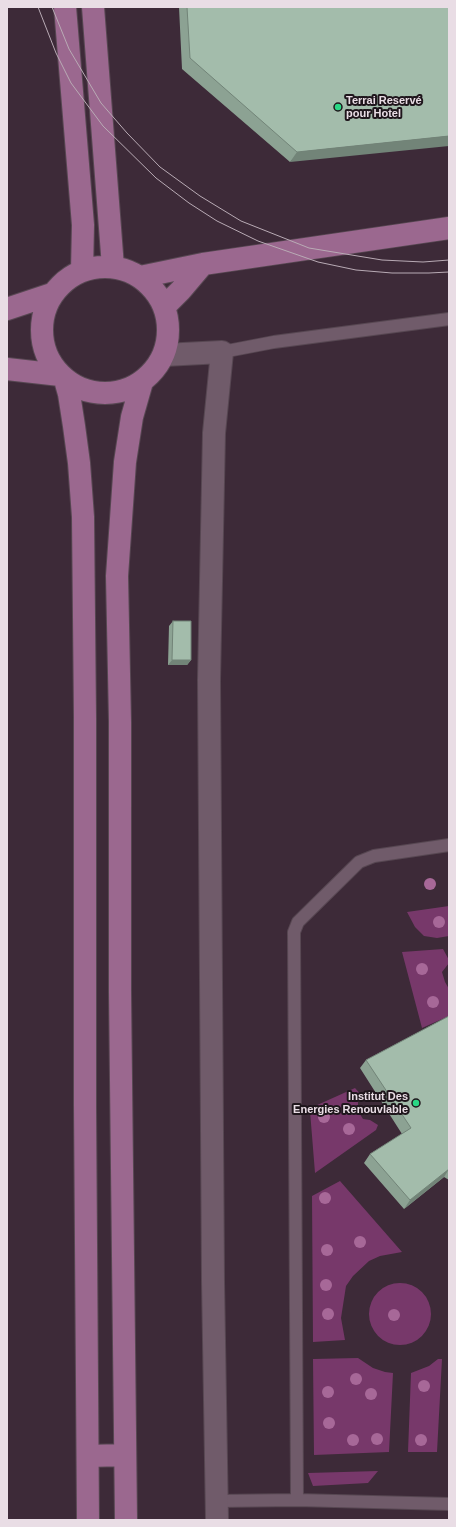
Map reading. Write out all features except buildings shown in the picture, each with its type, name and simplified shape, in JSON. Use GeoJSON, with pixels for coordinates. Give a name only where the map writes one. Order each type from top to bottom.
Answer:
{"type":"FeatureCollection","features":[{"type":"Feature","properties":{"kind":"main road"},"geometry":{"type":"LineString","coordinates":[[66,7],[83,225],[82,271]]}},
{"type":"Feature","properties":{"kind":"main road"},"geometry":{"type":"LineString","coordinates":[[93,7],[113,267]]}},
{"type":"Feature","properties":{"kind":"main road"},"geometry":{"type":"LineString","coordinates":[[140,277],[204,264],[449,228]]}},
{"type":"Feature","properties":{"kind":"main road"},"geometry":{"type":"LineString","coordinates":[[164,307],[204,264]]}},
{"type":"Feature","properties":{"kind":"main road"},"geometry":{"type":"LineString","coordinates":[[103,266],[113,267],[131,272],[140,277],[154,290],[164,307],[168,326],[168,336],[164,355],[150,375],[142,382],[127,390],[111,394],[94,393],[78,388],[62,377],[51,364],[41,336],[42,321],[45,307],[52,294],[60,284],[82,271],[103,266]]}},
{"type":"Feature","properties":{"kind":"main road"},"geometry":{"type":"LineString","coordinates":[[7,309],[52,294]]}},
{"type":"Feature","properties":{"kind":"main road"},"geometry":{"type":"LineString","coordinates":[[7,369],[62,377]]}},
{"type":"Feature","properties":{"kind":"main road"},"geometry":{"type":"LineString","coordinates":[[62,377],[69,394],[74,426],[79,463],[83,518],[88,1520]]}},
{"type":"Feature","properties":{"kind":"main road"},"geometry":{"type":"LineString","coordinates":[[126,1520],[120,918],[120,722],[117,576],[125,462],[132,417],[142,382]]}},
{"type":"Feature","properties":{"kind":"main road"},"geometry":{"type":"LineString","coordinates":[[85,918],[120,918]]}},
{"type":"Feature","properties":{"kind":"main road"},"geometry":{"type":"LineString","coordinates":[[88,1456],[125,1455]]}},
{"type":"Feature","properties":{"kind":"street"},"geometry":{"type":"LineString","coordinates":[[164,355],[222,352],[214,433],[209,680],[212,1281],[216,1510]]}},
{"type":"Feature","properties":{"kind":"lane"},"geometry":{"type":"LineString","coordinates":[[222,352],[274,342],[449,319]]}},
{"type":"Feature","properties":{"kind":"lane"},"geometry":{"type":"LineString","coordinates":[[298,1500],[294,932],[298,922],[358,862],[374,856],[449,845]]}},
{"type":"Feature","properties":{"kind":"lane"},"geometry":{"type":"LineString","coordinates":[[216,1510],[298,1500],[449,1504]]}},
{"type":"Feature","properties":{"kind":"shaded area"},"geometry":{"type":"Polygon","coordinates":[[[449,906],[449,936],[437,938],[424,936],[415,927],[407,912],[449,906]]]}},
{"type":"Feature","properties":{"kind":"shaded area"},"geometry":{"type":"Polygon","coordinates":[[[443,949],[449,960],[449,963],[442,972],[449,989],[449,1016],[422,1028],[402,952],[443,949]]]}},
{"type":"Feature","properties":{"kind":"shaded area"},"geometry":{"type":"Polygon","coordinates":[[[355,1088],[363,1097],[358,1102],[358,1111],[363,1119],[370,1120],[378,1125],[376,1130],[315,1173],[310,1111],[315,1106],[355,1088]]]}},
{"type":"Feature","properties":{"kind":"shaded area"},"geometry":{"type":"Polygon","coordinates":[[[340,1181],[402,1252],[380,1256],[369,1261],[353,1276],[346,1286],[341,1318],[345,1340],[313,1342],[312,1196],[340,1181]]]}},
{"type":"Feature","properties":{"kind":"shaded area"},"geometry":{"type":"Polygon","coordinates":[[[400,1283],[417,1288],[422,1292],[426,1297],[431,1314],[426,1331],[422,1336],[417,1340],[400,1345],[383,1340],[378,1336],[374,1331],[369,1314],[374,1297],[378,1292],[383,1288],[400,1283]]]}},
{"type":"Feature","properties":{"kind":"shaded area"},"geometry":{"type":"Polygon","coordinates":[[[358,1358],[373,1368],[393,1373],[389,1452],[314,1455],[313,1359],[358,1358]]]}},
{"type":"Feature","properties":{"kind":"shaded area"},"geometry":{"type":"Polygon","coordinates":[[[438,1359],[442,1359],[437,1452],[408,1452],[411,1373],[429,1366],[438,1359]]]}},
{"type":"Feature","properties":{"kind":"shaded area"},"geometry":{"type":"Polygon","coordinates":[[[378,1471],[368,1483],[313,1486],[308,1473],[378,1471]]]}},
{"type":"Feature","properties":{"kind":"tram line"},"geometry":{"type":"LineString","coordinates":[[38,7],[56,53],[71,83],[103,126],[156,178],[189,203],[217,221],[258,241],[318,262],[356,270],[392,273],[449,272]]}},
{"type":"Feature","properties":{"kind":"tram line"},"geometry":{"type":"LineString","coordinates":[[52,7],[69,49],[101,103],[127,133],[160,167],[200,196],[241,221],[309,248],[382,260],[423,262],[449,260]]}},
{"type":"Feature","properties":{"kind":"place","name":"Terrai Reservé pour Hotel"},"geometry":{"type":"Point","coordinates":[338,107]}},
{"type":"Feature","properties":{"kind":"place","name":"Institut Des Energies Renouvlable"},"geometry":{"type":"Point","coordinates":[416,1103]}}]}
